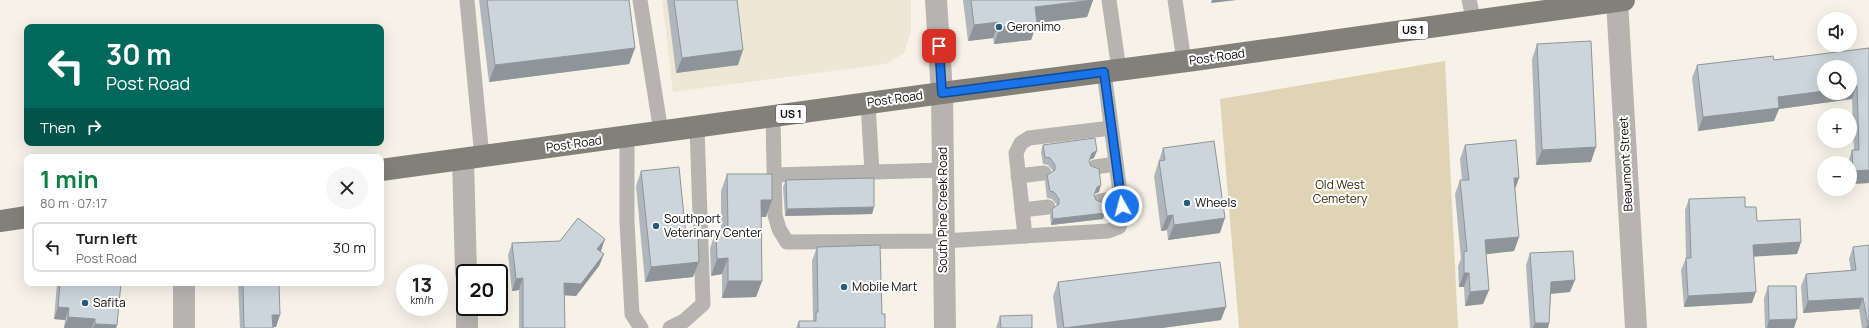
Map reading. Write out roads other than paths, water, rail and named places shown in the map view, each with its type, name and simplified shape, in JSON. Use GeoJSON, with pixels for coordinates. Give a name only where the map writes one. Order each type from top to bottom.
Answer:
{"type":"FeatureCollection","features":[{"type":"Feature","properties":{"kind":"main road","name":"Post Road"},"geometry":{"type":"LineString","coordinates":[[384,170],[1620,0]]}},
{"type":"Feature","properties":{"kind":"main road"},"geometry":{"type":"LineString","coordinates":[[0,221],[24,217]]}},
{"type":"Feature","properties":{"kind":"street","name":"South Pine Creek Road"},"geometry":{"type":"LineString","coordinates":[[936,0],[942,93],[945,328]]}},
{"type":"Feature","properties":{"kind":"street","name":"Beaumont Street"},"geometry":{"type":"LineString","coordinates":[[1620,0],[1636,328]]}},
{"type":"Feature","properties":{"kind":"street"},"geometry":{"type":"LineString","coordinates":[[467,264],[473,158]]}},
{"type":"Feature","properties":{"kind":"street"},"geometry":{"type":"LineString","coordinates":[[184,286],[184,328]]}},
{"type":"Feature","properties":{"kind":"street"},"geometry":{"type":"LineString","coordinates":[[467,316],[467,328]]}},
{"type":"Feature","properties":{"kind":"lane"},"geometry":{"type":"LineString","coordinates":[[467,0],[473,158]]}},
{"type":"Feature","properties":{"kind":"lane"},"geometry":{"type":"LineString","coordinates":[[640,0],[661,132]]}},
{"type":"Feature","properties":{"kind":"lane"},"geometry":{"type":"LineString","coordinates":[[773,116],[775,215],[779,229],[787,242],[943,241],[1099,232],[1119,227],[1123,215],[1111,128],[1111,71],[1108,0]]}},
{"type":"Feature","properties":{"kind":"lane"},"geometry":{"type":"LineString","coordinates":[[1175,0],[1184,61]]}},
{"type":"Feature","properties":{"kind":"lane"},"geometry":{"type":"LineString","coordinates":[[1469,0],[1474,21]]}},
{"type":"Feature","properties":{"kind":"lane"},"geometry":{"type":"LineString","coordinates":[[868,103],[872,172]]}},
{"type":"Feature","properties":{"kind":"lane"},"geometry":{"type":"LineString","coordinates":[[670,328],[684,321],[702,304],[697,127]]}},
{"type":"Feature","properties":{"kind":"lane"},"geometry":{"type":"LineString","coordinates":[[1025,236],[1016,153],[1020,143],[1029,138],[1111,128]]}},
{"type":"Feature","properties":{"kind":"lane"},"geometry":{"type":"LineString","coordinates":[[627,137],[627,222],[632,314],[642,328]]}},
{"type":"Feature","properties":{"kind":"lane"},"geometry":{"type":"LineString","coordinates":[[1095,167],[1116,164]]}},
{"type":"Feature","properties":{"kind":"lane"},"geometry":{"type":"LineString","coordinates":[[774,175],[942,170]]}},
{"type":"Feature","properties":{"kind":"lane"},"geometry":{"type":"LineString","coordinates":[[1018,176],[1044,173]]}},
{"type":"Feature","properties":{"kind":"lane"},"geometry":{"type":"LineString","coordinates":[[1100,200],[1120,198]]}},
{"type":"Feature","properties":{"kind":"lane"},"geometry":{"type":"LineString","coordinates":[[1022,210],[1048,207]]}},
{"type":"Feature","properties":{"kind":"place","name":"Geronimo"},"geometry":{"type":"Point","coordinates":[999,27]}},
{"type":"Feature","properties":{"kind":"place","name":"Wheels"},"geometry":{"type":"Point","coordinates":[1187,203]}},
{"type":"Feature","properties":{"kind":"place","name":"Southport Veterinary Center"},"geometry":{"type":"Point","coordinates":[656,226]}},
{"type":"Feature","properties":{"kind":"place","name":"Mobile Mart"},"geometry":{"type":"Point","coordinates":[844,287]}},
{"type":"Feature","properties":{"kind":"place","name":"Safita"},"geometry":{"type":"Point","coordinates":[85,303]}},
{"type":"Feature","properties":{"kind":"park label","name":"Old West Cemetery"},"geometry":{"type":"Point","coordinates":[1340,192]}}]}
